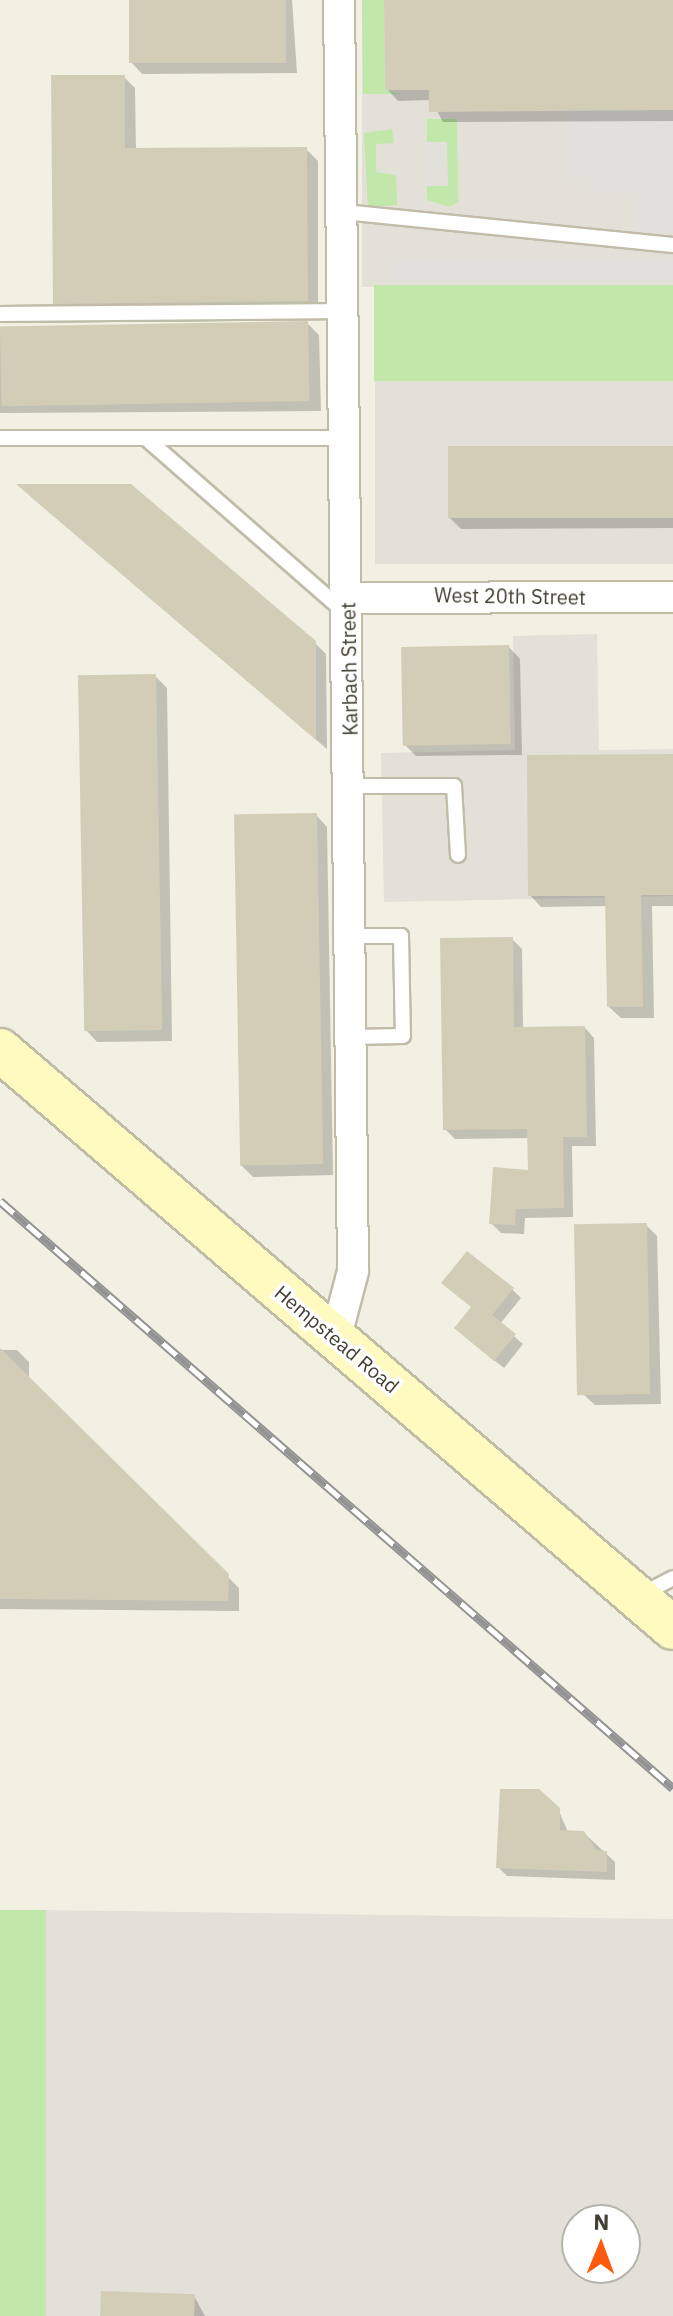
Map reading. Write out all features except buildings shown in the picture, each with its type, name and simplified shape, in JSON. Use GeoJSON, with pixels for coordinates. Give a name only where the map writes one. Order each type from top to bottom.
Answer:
{"type":"FeatureCollection","features":[{"type":"Feature","properties":{"kind":"main road","name":"Hempstead Road"},"geometry":{"type":"LineString","coordinates":[[0,1050],[336,1336],[655,1588],[673,1628]]}},
{"type":"Feature","properties":{"kind":"street","name":"Karbach Street"},"geometry":{"type":"LineString","coordinates":[[336,1336],[353,1271],[351,786],[339,0]]}},
{"type":"Feature","properties":{"kind":"street","name":"West 20th Street"},"geometry":{"type":"LineString","coordinates":[[348,607],[673,597]]}},
{"type":"Feature","properties":{"kind":"lane"},"geometry":{"type":"LineString","coordinates":[[343,212],[673,245]]}},
{"type":"Feature","properties":{"kind":"lane"},"geometry":{"type":"LineString","coordinates":[[0,314],[344,311]]}},
{"type":"Feature","properties":{"kind":"lane"},"geometry":{"type":"LineString","coordinates":[[0,438],[345,438]]}},
{"type":"Feature","properties":{"kind":"lane"},"geometry":{"type":"LineString","coordinates":[[148,440],[348,607]]}},
{"type":"Feature","properties":{"kind":"lane"},"geometry":{"type":"LineString","coordinates":[[351,786],[454,786],[458,855]]}},
{"type":"Feature","properties":{"kind":"lane"},"geometry":{"type":"LineString","coordinates":[[352,936],[401,936],[403,1036],[352,1037]]}},
{"type":"Feature","properties":{"kind":"shaded area"},"geometry":{"type":"Polygon","coordinates":[[[362,0],[673,0],[673,287],[362,287],[362,0]]]}},
{"type":"Feature","properties":{"kind":"shaded area"},"geometry":{"type":"Polygon","coordinates":[[[673,110],[673,232],[636,232],[636,193],[597,193],[566,175],[566,111],[673,110]]]}},
{"type":"Feature","properties":{"kind":"shaded area"},"geometry":{"type":"Polygon","coordinates":[[[427,142],[447,142],[447,186],[427,186],[427,142]]]}},
{"type":"Feature","properties":{"kind":"shaded area"},"geometry":{"type":"Polygon","coordinates":[[[388,258],[673,258],[673,285],[388,285],[388,258]]]}},
{"type":"Feature","properties":{"kind":"shaded area"},"geometry":{"type":"Polygon","coordinates":[[[375,381],[673,381],[673,564],[375,564],[375,381]]]}},
{"type":"Feature","properties":{"kind":"shaded area"},"geometry":{"type":"Polygon","coordinates":[[[597,634],[599,750],[673,749],[673,896],[384,902],[381,753],[515,750],[513,636],[597,634]]]}},
{"type":"Feature","properties":{"kind":"shaded area"},"geometry":{"type":"Polygon","coordinates":[[[46,1910],[673,1919],[673,2316],[42,2316],[46,1910]]]}},
{"type":"Feature","properties":{"kind":"green space"},"geometry":{"type":"Polygon","coordinates":[[[362,0],[384,0],[385,90],[403,94],[363,94],[362,0]]]}},
{"type":"Feature","properties":{"kind":"green space"},"geometry":{"type":"Polygon","coordinates":[[[427,119],[457,119],[458,202],[450,207],[427,200],[427,186],[448,186],[447,142],[427,142],[427,119]]]}},
{"type":"Feature","properties":{"kind":"green space"},"geometry":{"type":"Polygon","coordinates":[[[392,129],[394,143],[376,144],[376,172],[396,175],[397,205],[368,207],[364,133],[392,129]]]}},
{"type":"Feature","properties":{"kind":"green space"},"geometry":{"type":"Polygon","coordinates":[[[374,285],[673,285],[673,381],[374,381],[374,285]]]}},
{"type":"Feature","properties":{"kind":"green space"},"geometry":{"type":"Polygon","coordinates":[[[0,1910],[46,1910],[46,2316],[0,2316],[0,1910]]]}},
{"type":"Feature","properties":{"kind":"railway"},"geometry":{"type":"LineString","coordinates":[[0,1201],[673,1788]]}}]}
